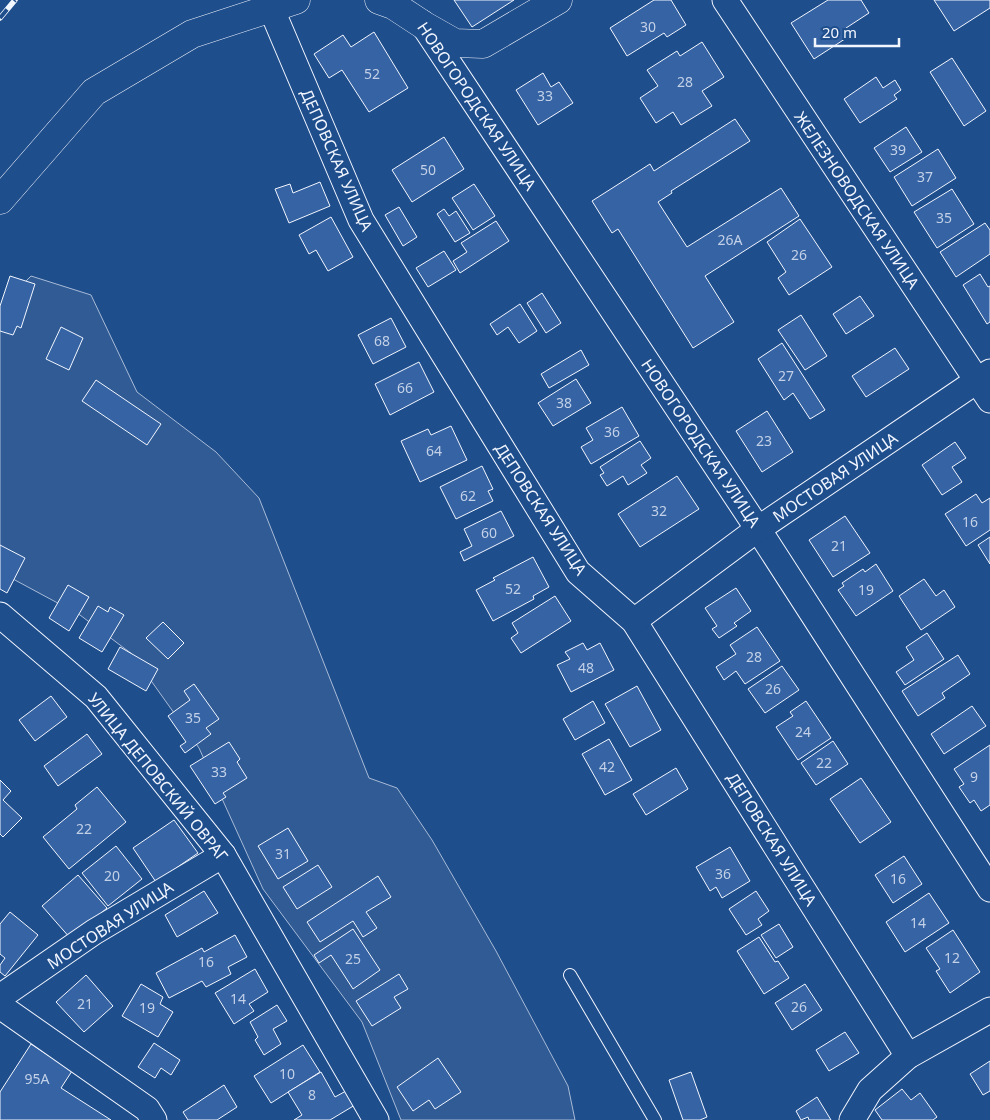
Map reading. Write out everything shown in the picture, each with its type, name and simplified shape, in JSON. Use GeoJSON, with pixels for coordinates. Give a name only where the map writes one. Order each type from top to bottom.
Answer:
{"type":"FeatureCollection","features":[{"type":"Feature","properties":{"kind":"street"},"geometry":{"type":"LineString","coordinates":[[379,0],[393,4],[425,26],[455,43],[483,44],[558,0]]}},
{"type":"Feature","properties":{"kind":"street","name":"НОВОГОРОДСКАЯ УЛИЦА"},"geometry":{"type":"LineString","coordinates":[[408,0],[758,529],[990,889]]}},
{"type":"Feature","properties":{"kind":"street","name":"ЖЕЛЕЗНОВОДСКАЯ УЛИЦА"},"geometry":{"type":"LineString","coordinates":[[725,0],[986,384]]}},
{"type":"Feature","properties":{"kind":"street"},"geometry":{"type":"LineString","coordinates":[[0,200],[94,92],[192,34],[284,4]]}},
{"type":"Feature","properties":{"kind":"street","name":"ДЕПОВСКАЯ УЛИЦА"},"geometry":{"type":"LineString","coordinates":[[284,4],[361,220],[578,572],[634,621],[908,1056]]}},
{"type":"Feature","properties":{"kind":"street","name":"МОСТОВАЯ УЛИЦА"},"geometry":{"type":"LineString","coordinates":[[634,621],[758,529],[986,384]]}},
{"type":"Feature","properties":{"kind":"street","name":"УЛИЦА ДЕПОВСКИЙ ОВРАГ"},"geometry":{"type":"LineString","coordinates":[[0,615],[96,697],[222,855],[376,1120]]}},
{"type":"Feature","properties":{"kind":"street","name":"МОСТОВАЯ УЛИЦА"},"geometry":{"type":"LineString","coordinates":[[0,998],[94,932],[222,855]]}},
{"type":"Feature","properties":{"kind":"street"},"geometry":{"type":"LineString","coordinates":[[0,1006],[147,1109],[154,1120]]}},
{"type":"Feature","properties":{"kind":"street"},"geometry":{"type":"LineString","coordinates":[[852,1120],[870,1090],[908,1056],[990,1010]]}},
{"type":"Feature","properties":{"kind":"lane"},"geometry":{"type":"LineString","coordinates":[[570,975],[655,1120]]}},
{"type":"Feature","properties":{"kind":"shaded area"},"geometry":{"type":"Polygon","coordinates":[[[31,276],[91,295],[137,392],[216,452],[259,498],[369,778],[397,788],[432,840],[496,951],[568,1086],[575,1120],[401,1120],[362,1022],[263,889],[199,748],[132,654],[80,615],[0,572],[0,307],[31,276]]]}},
{"type":"Feature","properties":{"kind":"building"},"geometry":{"type":"Polygon","coordinates":[[[454,0],[514,0],[472,27],[454,0]]]}},
{"type":"Feature","properties":{"kind":"building"},"geometry":{"type":"Polygon","coordinates":[[[654,0],[671,0],[686,25],[667,37],[664,33],[627,56],[610,28],[654,0]]]}},
{"type":"Feature","properties":{"kind":"building"},"geometry":{"type":"Polygon","coordinates":[[[828,0],[861,0],[869,13],[846,28],[851,35],[814,59],[791,23],[828,0]]]}},
{"type":"Feature","properties":{"kind":"building"},"geometry":{"type":"Polygon","coordinates":[[[934,0],[990,0],[990,8],[954,31],[934,0]]]}},
{"type":"Feature","properties":{"kind":"building"},"geometry":{"type":"Polygon","coordinates":[[[374,32],[408,88],[369,112],[342,70],[329,78],[314,54],[343,35],[351,47],[374,32]]]}},
{"type":"Feature","properties":{"kind":"building"},"geometry":{"type":"Polygon","coordinates":[[[702,42],[724,77],[702,91],[712,106],[681,125],[673,112],[656,123],[640,98],[658,86],[647,70],[677,51],[680,56],[702,42]]]}},
{"type":"Feature","properties":{"kind":"building"},"geometry":{"type":"Polygon","coordinates":[[[952,58],[986,111],[964,126],[930,72],[952,58]]]}},
{"type":"Feature","properties":{"kind":"building"},"geometry":{"type":"Polygon","coordinates":[[[543,73],[551,87],[559,82],[573,103],[538,125],[516,90],[543,73]]]}},
{"type":"Feature","properties":{"kind":"building"},"geometry":{"type":"Polygon","coordinates":[[[876,77],[883,88],[895,80],[901,90],[894,95],[897,99],[860,123],[844,99],[876,77]]]}},
{"type":"Feature","properties":{"kind":"building"},"geometry":{"type":"Polygon","coordinates":[[[735,119],[750,141],[671,191],[672,193],[658,202],[687,247],[781,188],[799,216],[705,276],[734,322],[693,348],[618,229],[612,233],[592,201],[650,164],[654,171],[735,119]]]}},
{"type":"Feature","properties":{"kind":"building"},"geometry":{"type":"Polygon","coordinates":[[[906,127],[922,152],[890,172],[874,148],[906,127]]]}},
{"type":"Feature","properties":{"kind":"building"},"geometry":{"type":"Polygon","coordinates":[[[444,137],[464,169],[412,202],[392,170],[444,137]]]}},
{"type":"Feature","properties":{"kind":"building"},"geometry":{"type":"Polygon","coordinates":[[[938,149],[956,178],[912,206],[894,177],[938,149]]]}},
{"type":"Feature","properties":{"kind":"building"},"geometry":{"type":"Polygon","coordinates":[[[320,182],[330,206],[289,223],[275,189],[290,184],[293,193],[320,182]]]}},
{"type":"Feature","properties":{"kind":"building"},"geometry":{"type":"Polygon","coordinates":[[[474,184],[495,216],[473,230],[452,198],[474,184]]]}},
{"type":"Feature","properties":{"kind":"building"},"geometry":{"type":"Polygon","coordinates":[[[952,189],[974,224],[937,248],[914,212],[952,189]]]}},
{"type":"Feature","properties":{"kind":"building"},"geometry":{"type":"Polygon","coordinates":[[[399,207],[417,237],[403,246],[385,215],[399,207]]]}},
{"type":"Feature","properties":{"kind":"building"},"geometry":{"type":"Polygon","coordinates":[[[444,209],[449,216],[456,211],[470,233],[455,242],[437,214],[444,209]]]}},
{"type":"Feature","properties":{"kind":"building"},"geometry":{"type":"Polygon","coordinates":[[[331,217],[353,257],[328,271],[316,250],[309,254],[299,235],[331,217]]]}},
{"type":"Feature","properties":{"kind":"building"},"geometry":{"type":"Polygon","coordinates":[[[800,219],[832,267],[789,295],[778,278],[786,272],[767,242],[800,219]]]}},
{"type":"Feature","properties":{"kind":"building"},"geometry":{"type":"Polygon","coordinates":[[[496,221],[509,241],[460,273],[453,261],[467,252],[461,243],[496,221]]]}},
{"type":"Feature","properties":{"kind":"building"},"geometry":{"type":"Polygon","coordinates":[[[985,223],[990,230],[990,254],[956,277],[940,252],[985,223]]]}},
{"type":"Feature","properties":{"kind":"building"},"geometry":{"type":"Polygon","coordinates":[[[444,251],[456,270],[428,287],[416,268],[444,251]]]}},
{"type":"Feature","properties":{"kind":"building"},"geometry":{"type":"Polygon","coordinates":[[[980,274],[988,287],[990,286],[990,322],[987,324],[963,285],[980,274]]]}},
{"type":"Feature","properties":{"kind":"building"},"geometry":{"type":"Polygon","coordinates":[[[10,276],[35,284],[21,328],[17,326],[13,335],[0,331],[0,306],[10,276]]]}},
{"type":"Feature","properties":{"kind":"building"},"geometry":{"type":"Polygon","coordinates":[[[542,293],[561,323],[546,333],[527,303],[542,293]]]}},
{"type":"Feature","properties":{"kind":"building"},"geometry":{"type":"Polygon","coordinates":[[[860,296],[874,316],[846,334],[833,314],[860,296]]]}},
{"type":"Feature","properties":{"kind":"building"},"geometry":{"type":"Polygon","coordinates":[[[520,304],[537,331],[519,343],[508,327],[497,335],[490,324],[520,304]]]}},
{"type":"Feature","properties":{"kind":"building"},"geometry":{"type":"Polygon","coordinates":[[[801,315],[827,356],[805,370],[778,330],[801,315]]]}},
{"type":"Feature","properties":{"kind":"building"},"geometry":{"type":"Polygon","coordinates":[[[391,318],[406,347],[373,364],[358,335],[391,318]]]}},
{"type":"Feature","properties":{"kind":"building"},"geometry":{"type":"Polygon","coordinates":[[[61,327],[83,338],[69,370],[46,359],[61,327]]]}},
{"type":"Feature","properties":{"kind":"building"},"geometry":{"type":"Polygon","coordinates":[[[782,343],[825,410],[810,419],[793,393],[784,400],[758,359],[782,343]]]}},
{"type":"Feature","properties":{"kind":"building"},"geometry":{"type":"Polygon","coordinates":[[[895,348],[909,369],[866,397],[852,376],[895,348]]]}},
{"type":"Feature","properties":{"kind":"building"},"geometry":{"type":"Polygon","coordinates":[[[581,350],[589,365],[549,388],[541,374],[581,350]]]}},
{"type":"Feature","properties":{"kind":"building"},"geometry":{"type":"Polygon","coordinates":[[[419,362],[434,392],[390,415],[375,384],[419,362]]]}},
{"type":"Feature","properties":{"kind":"building"},"geometry":{"type":"Polygon","coordinates":[[[576,379],[591,403],[553,426],[538,403],[576,379]]]}},
{"type":"Feature","properties":{"kind":"building"},"geometry":{"type":"Polygon","coordinates":[[[96,380],[161,424],[147,445],[82,401],[96,380]]]}},
{"type":"Feature","properties":{"kind":"building"},"geometry":{"type":"Polygon","coordinates":[[[622,407],[639,436],[591,464],[581,447],[593,440],[586,428],[622,407]]]}},
{"type":"Feature","properties":{"kind":"building"},"geometry":{"type":"Polygon","coordinates":[[[767,411],[793,452],[762,472],[736,431],[767,411]]]}},
{"type":"Feature","properties":{"kind":"building"},"geometry":{"type":"Polygon","coordinates":[[[451,426],[467,460],[420,482],[401,441],[428,429],[431,435],[451,426]]]}},
{"type":"Feature","properties":{"kind":"building"},"geometry":{"type":"Polygon","coordinates":[[[640,441],[651,458],[641,465],[647,473],[628,485],[623,476],[607,486],[600,475],[604,473],[600,467],[640,441]]]}},
{"type":"Feature","properties":{"kind":"building"},"geometry":{"type":"Polygon","coordinates":[[[955,442],[966,458],[952,467],[962,482],[942,495],[922,465],[955,442]]]}},
{"type":"Feature","properties":{"kind":"building"},"geometry":{"type":"Polygon","coordinates":[[[482,466],[493,489],[488,491],[493,501],[456,519],[440,487],[482,466]]]}},
{"type":"Feature","properties":{"kind":"building"},"geometry":{"type":"Polygon","coordinates":[[[677,476],[699,509],[640,547],[618,514],[677,476]]]}},
{"type":"Feature","properties":{"kind":"building"},"geometry":{"type":"Polygon","coordinates":[[[976,494],[982,503],[990,498],[990,530],[966,546],[945,514],[976,494]]]}},
{"type":"Feature","properties":{"kind":"building"},"geometry":{"type":"Polygon","coordinates":[[[501,511],[514,536],[464,561],[460,552],[472,546],[464,529],[501,511]]]}},
{"type":"Feature","properties":{"kind":"building"},"geometry":{"type":"Polygon","coordinates":[[[845,516],[870,553],[833,577],[809,540],[845,516]]]}},
{"type":"Feature","properties":{"kind":"building"},"geometry":{"type":"Polygon","coordinates":[[[990,537],[990,564],[978,545],[990,537]]]}},
{"type":"Feature","properties":{"kind":"building"},"geometry":{"type":"Polygon","coordinates":[[[0,545],[25,558],[7,593],[0,589],[0,545]]]}},
{"type":"Feature","properties":{"kind":"building"},"geometry":{"type":"Polygon","coordinates":[[[533,557],[549,587],[533,596],[534,599],[493,621],[476,590],[495,580],[493,578],[533,557]]]}},
{"type":"Feature","properties":{"kind":"building"},"geometry":{"type":"Polygon","coordinates":[[[876,564],[893,591],[856,616],[838,590],[844,586],[842,583],[863,569],[865,572],[876,564]]]}},
{"type":"Feature","properties":{"kind":"building"},"geometry":{"type":"Polygon","coordinates":[[[924,579],[936,596],[944,590],[955,607],[921,630],[899,596],[924,579]]]}},
{"type":"Feature","properties":{"kind":"building"},"geometry":{"type":"Polygon","coordinates":[[[68,585],[89,597],[69,631],[49,618],[68,585]]]}},
{"type":"Feature","properties":{"kind":"building"},"geometry":{"type":"Polygon","coordinates":[[[736,588],[751,611],[734,623],[737,626],[719,638],[712,629],[717,626],[705,608],[736,588]]]}},
{"type":"Feature","properties":{"kind":"building"},"geometry":{"type":"Polygon","coordinates":[[[555,596],[571,621],[521,653],[511,638],[518,633],[512,623],[555,596]]]}},
{"type":"Feature","properties":{"kind":"building"},"geometry":{"type":"Polygon","coordinates":[[[98,606],[108,612],[110,607],[124,615],[102,652],[79,638],[98,606]]]}},
{"type":"Feature","properties":{"kind":"building"},"geometry":{"type":"Polygon","coordinates":[[[163,622],[184,643],[168,659],[146,638],[163,622]]]}},
{"type":"Feature","properties":{"kind":"building"},"geometry":{"type":"Polygon","coordinates":[[[757,627],[780,661],[745,684],[736,671],[724,680],[716,667],[736,654],[730,645],[757,627]]]}},
{"type":"Feature","properties":{"kind":"building"},"geometry":{"type":"Polygon","coordinates":[[[927,633],[944,659],[905,685],[896,672],[914,660],[906,647],[927,633]]]}},
{"type":"Feature","properties":{"kind":"building"},"geometry":{"type":"Polygon","coordinates":[[[583,643],[587,650],[600,643],[614,670],[571,692],[557,665],[570,659],[565,652],[583,643]]]}},
{"type":"Feature","properties":{"kind":"building"},"geometry":{"type":"Polygon","coordinates":[[[120,647],[158,669],[146,691],[108,669],[120,647]]]}},
{"type":"Feature","properties":{"kind":"building"},"geometry":{"type":"Polygon","coordinates":[[[958,655],[970,674],[942,693],[945,698],[918,716],[902,691],[958,655]]]}},
{"type":"Feature","properties":{"kind":"building"},"geometry":{"type":"Polygon","coordinates":[[[782,666],[799,690],[765,713],[748,689],[782,666]]]}},
{"type":"Feature","properties":{"kind":"building"},"geometry":{"type":"Polygon","coordinates":[[[194,684],[219,719],[206,728],[211,734],[185,753],[180,746],[186,742],[168,716],[190,700],[184,691],[194,684]]]}},
{"type":"Feature","properties":{"kind":"building"},"geometry":{"type":"Polygon","coordinates":[[[637,686],[661,730],[630,747],[605,704],[637,686]]]}},
{"type":"Feature","properties":{"kind":"building"},"geometry":{"type":"Polygon","coordinates":[[[51,696],[67,717],[35,741],[19,720],[51,696]]]}},
{"type":"Feature","properties":{"kind":"building"},"geometry":{"type":"Polygon","coordinates":[[[593,701],[605,723],[575,740],[563,719],[593,701]]]}},
{"type":"Feature","properties":{"kind":"building"},"geometry":{"type":"Polygon","coordinates":[[[806,701],[831,738],[798,760],[776,727],[793,716],[790,712],[806,701]]]}},
{"type":"Feature","properties":{"kind":"building"},"geometry":{"type":"Polygon","coordinates":[[[972,706],[986,726],[944,754],[931,734],[972,706]]]}},
{"type":"Feature","properties":{"kind":"building"},"geometry":{"type":"Polygon","coordinates":[[[87,734],[102,754],[58,786],[44,766],[87,734]]]}},
{"type":"Feature","properties":{"kind":"building"},"geometry":{"type":"Polygon","coordinates":[[[609,739],[632,780],[605,795],[582,754],[609,739]]]}},
{"type":"Feature","properties":{"kind":"building"},"geometry":{"type":"Polygon","coordinates":[[[833,741],[848,764],[816,785],[801,763],[833,741]]]}},
{"type":"Feature","properties":{"kind":"building"},"geometry":{"type":"Polygon","coordinates":[[[229,742],[240,759],[237,762],[247,778],[223,793],[226,797],[215,804],[190,766],[229,742]]]}},
{"type":"Feature","properties":{"kind":"building"},"geometry":{"type":"Polygon","coordinates":[[[990,745],[990,805],[981,811],[974,800],[970,803],[959,787],[964,784],[954,769],[990,745]]]}},
{"type":"Feature","properties":{"kind":"building"},"geometry":{"type":"Polygon","coordinates":[[[676,768],[688,789],[646,815],[633,794],[676,768]]]}},
{"type":"Feature","properties":{"kind":"building"},"geometry":{"type":"Polygon","coordinates":[[[861,778],[891,822],[860,843],[830,799],[861,778]]]}},
{"type":"Feature","properties":{"kind":"building"},"geometry":{"type":"Polygon","coordinates":[[[0,780],[11,791],[3,800],[22,818],[3,837],[0,834],[0,780]]]}},
{"type":"Feature","properties":{"kind":"building"},"geometry":{"type":"Polygon","coordinates":[[[97,787],[126,822],[69,869],[43,837],[77,809],[75,805],[97,787]]]}},
{"type":"Feature","properties":{"kind":"building"},"geometry":{"type":"Polygon","coordinates":[[[174,820],[198,853],[156,882],[133,848],[174,820]]]}},
{"type":"Feature","properties":{"kind":"building"},"geometry":{"type":"Polygon","coordinates":[[[288,828],[308,861],[278,879],[258,846],[288,828]]]}},
{"type":"Feature","properties":{"kind":"building"},"geometry":{"type":"Polygon","coordinates":[[[116,846],[142,879],[108,906],[82,873],[116,846]]]}},
{"type":"Feature","properties":{"kind":"building"},"geometry":{"type":"Polygon","coordinates":[[[730,847],[750,881],[722,898],[716,887],[710,891],[696,867],[730,847]]]}},
{"type":"Feature","properties":{"kind":"building"},"geometry":{"type":"Polygon","coordinates":[[[904,856],[922,884],[893,903],[875,875],[904,856]]]}},
{"type":"Feature","properties":{"kind":"building"},"geometry":{"type":"Polygon","coordinates":[[[318,865],[332,887],[297,909],[283,887],[318,865]]]}},
{"type":"Feature","properties":{"kind":"building"},"geometry":{"type":"Polygon","coordinates":[[[78,875],[107,908],[71,939],[42,906],[78,875]]]}},
{"type":"Feature","properties":{"kind":"building"},"geometry":{"type":"Polygon","coordinates":[[[378,876],[391,897],[366,912],[377,928],[363,937],[353,921],[320,942],[307,922],[378,876]]]}},
{"type":"Feature","properties":{"kind":"building"},"geometry":{"type":"Polygon","coordinates":[[[204,891],[218,913],[177,937],[165,915],[204,891]]]}},
{"type":"Feature","properties":{"kind":"building"},"geometry":{"type":"Polygon","coordinates":[[[756,891],[769,911],[758,919],[762,925],[746,935],[729,909],[756,891]]]}},
{"type":"Feature","properties":{"kind":"building"},"geometry":{"type":"Polygon","coordinates":[[[929,893],[949,923],[905,952],[886,922],[929,893]]]}},
{"type":"Feature","properties":{"kind":"building"},"geometry":{"type":"Polygon","coordinates":[[[10,912],[38,935],[5,976],[0,972],[0,965],[5,958],[0,954],[0,924],[10,912]]]}},
{"type":"Feature","properties":{"kind":"building"},"geometry":{"type":"Polygon","coordinates":[[[779,924],[793,947],[776,958],[761,935],[779,924]]]}},
{"type":"Feature","properties":{"kind":"building"},"geometry":{"type":"Polygon","coordinates":[[[353,929],[380,970],[353,989],[331,955],[319,963],[314,955],[353,929]]]}},
{"type":"Feature","properties":{"kind":"building"},"geometry":{"type":"Polygon","coordinates":[[[953,930],[980,972],[950,993],[936,971],[940,969],[926,948],[953,930]]]}},
{"type":"Feature","properties":{"kind":"building"},"geometry":{"type":"Polygon","coordinates":[[[235,935],[247,957],[228,967],[231,974],[206,987],[202,981],[169,998],[156,973],[202,948],[204,952],[235,935]]]}},
{"type":"Feature","properties":{"kind":"building"},"geometry":{"type":"Polygon","coordinates":[[[759,937],[775,962],[778,961],[789,978],[764,994],[737,951],[759,937]]]}},
{"type":"Feature","properties":{"kind":"building"},"geometry":{"type":"Polygon","coordinates":[[[255,969],[268,992],[249,1004],[254,1011],[234,1024],[215,993],[255,969]]]}},
{"type":"Feature","properties":{"kind":"building"},"geometry":{"type":"Polygon","coordinates":[[[399,974],[408,989],[394,997],[401,1008],[372,1026],[356,1001],[399,974]]]}},
{"type":"Feature","properties":{"kind":"building"},"geometry":{"type":"Polygon","coordinates":[[[86,975],[113,1006],[84,1032],[56,1002],[86,975]]]}},
{"type":"Feature","properties":{"kind":"building"},"geometry":{"type":"Polygon","coordinates":[[[141,984],[163,997],[160,1004],[173,1012],[158,1037],[122,1016],[141,984]]]}},
{"type":"Feature","properties":{"kind":"building"},"geometry":{"type":"Polygon","coordinates":[[[805,984],[822,1010],[792,1030],[775,1003],[805,984]]]}},
{"type":"Feature","properties":{"kind":"building"},"geometry":{"type":"Polygon","coordinates":[[[277,1005],[287,1021],[273,1029],[281,1044],[264,1055],[255,1040],[258,1037],[250,1022],[277,1005]]]}},
{"type":"Feature","properties":{"kind":"building"},"geometry":{"type":"Polygon","coordinates":[[[845,1032],[859,1053],[829,1071],[816,1050],[845,1032]]]}},
{"type":"Feature","properties":{"kind":"building"},"geometry":{"type":"Polygon","coordinates":[[[154,1043],[180,1060],[171,1075],[161,1068],[155,1078],[138,1067],[154,1043]]]}},
{"type":"Feature","properties":{"kind":"building"},"geometry":{"type":"Polygon","coordinates":[[[31,1044],[72,1071],[61,1088],[111,1120],[0,1120],[0,1092],[31,1044]]]}},
{"type":"Feature","properties":{"kind":"building"},"geometry":{"type":"Polygon","coordinates":[[[303,1045],[320,1072],[271,1103],[254,1076],[303,1045]]]}},
{"type":"Feature","properties":{"kind":"building"},"geometry":{"type":"Polygon","coordinates":[[[438,1058],[461,1092],[435,1109],[429,1100],[413,1111],[397,1087],[438,1058]]]}},
{"type":"Feature","properties":{"kind":"building"},"geometry":{"type":"Polygon","coordinates":[[[990,1061],[990,1091],[983,1095],[970,1074],[990,1061]]]}},
{"type":"Feature","properties":{"kind":"building"},"geometry":{"type":"Polygon","coordinates":[[[321,1072],[335,1097],[346,1091],[355,1105],[330,1120],[294,1120],[302,1115],[288,1092],[321,1072]]]}},
{"type":"Feature","properties":{"kind":"building"},"geometry":{"type":"Polygon","coordinates":[[[691,1072],[707,1117],[700,1120],[683,1120],[669,1080],[691,1072]]]}},
{"type":"Feature","properties":{"kind":"building"},"geometry":{"type":"Polygon","coordinates":[[[224,1085],[237,1107],[217,1120],[188,1120],[183,1112],[224,1085]]]}},
{"type":"Feature","properties":{"kind":"building"},"geometry":{"type":"Polygon","coordinates":[[[902,1089],[911,1100],[920,1093],[937,1117],[933,1120],[882,1120],[875,1110],[902,1089]]]}},
{"type":"Feature","properties":{"kind":"building"},"geometry":{"type":"Polygon","coordinates":[[[817,1097],[831,1120],[809,1120],[808,1117],[801,1120],[796,1111],[817,1097]]]}},
{"type":"Feature","properties":{"kind":"railway"},"geometry":{"type":"LineString","coordinates":[[0,18],[15,0]]}}]}
